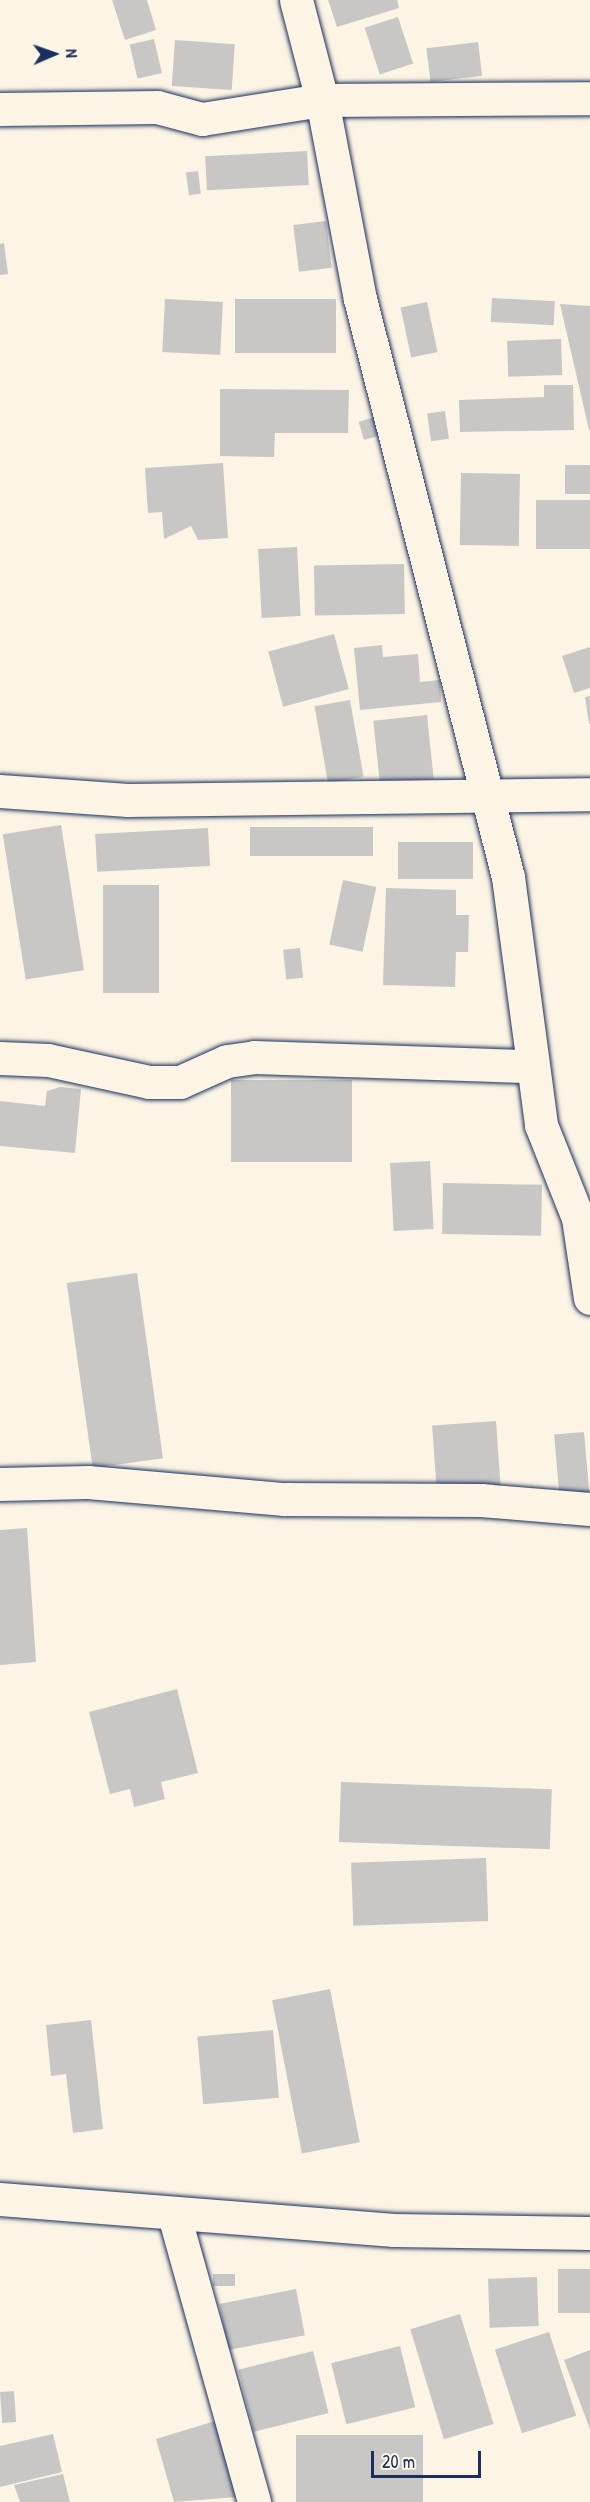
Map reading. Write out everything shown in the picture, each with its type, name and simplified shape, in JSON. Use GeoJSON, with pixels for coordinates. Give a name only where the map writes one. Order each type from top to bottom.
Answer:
{"type":"FeatureCollection","features":[{"type":"Feature","properties":{"kind":"street"},"geometry":{"type":"LineString","coordinates":[[296,0],[322,100],[360,299],[508,877],[531,1066],[541,1125],[578,1218],[590,1298]]}},
{"type":"Feature","properties":{"kind":"street"},"geometry":{"type":"LineString","coordinates":[[0,109],[157,107],[202,118],[322,100],[590,98]]}},
{"type":"Feature","properties":{"kind":"street"},"geometry":{"type":"LineString","coordinates":[[0,791],[129,800],[590,794]]}},
{"type":"Feature","properties":{"kind":"street"},"geometry":{"type":"LineString","coordinates":[[0,1058],[48,1060],[149,1082],[180,1082],[227,1061],[254,1057],[531,1066]]}},
{"type":"Feature","properties":{"kind":"street"},"geometry":{"type":"LineString","coordinates":[[0,1484],[88,1482],[284,1499],[481,1500],[590,1509]]}},
{"type":"Feature","properties":{"kind":"street"},"geometry":{"type":"LineString","coordinates":[[0,2199],[174,2215],[394,2230],[590,2233]]}},
{"type":"Feature","properties":{"kind":"street"},"geometry":{"type":"LineString","coordinates":[[174,2215],[254,2502]]}},
{"type":"Feature","properties":{"kind":"building"},"geometry":{"type":"Polygon","coordinates":[[[112,0],[147,0],[156,30],[125,40],[112,0]]]}},
{"type":"Feature","properties":{"kind":"building"},"geometry":{"type":"Polygon","coordinates":[[[328,0],[397,0],[399,8],[337,27],[328,0]]]}},
{"type":"Feature","properties":{"kind":"building"},"geometry":{"type":"Polygon","coordinates":[[[398,17],[413,64],[380,74],[365,28],[398,17]]]}},
{"type":"Feature","properties":{"kind":"building"},"geometry":{"type":"Polygon","coordinates":[[[154,39],[162,73],[138,79],[130,45],[154,39]]]}},
{"type":"Feature","properties":{"kind":"building"},"geometry":{"type":"Polygon","coordinates":[[[175,40],[235,44],[232,90],[172,86],[175,40]]]}},
{"type":"Feature","properties":{"kind":"building"},"geometry":{"type":"Polygon","coordinates":[[[478,42],[482,76],[431,82],[426,48],[478,42]]]}},
{"type":"Feature","properties":{"kind":"building"},"geometry":{"type":"Polygon","coordinates":[[[307,151],[309,185],[207,190],[205,156],[307,151]]]}},
{"type":"Feature","properties":{"kind":"building"},"geometry":{"type":"Polygon","coordinates":[[[198,171],[201,194],[189,195],[186,172],[198,171]]]}},
{"type":"Feature","properties":{"kind":"building"},"geometry":{"type":"Polygon","coordinates":[[[326,221],[332,268],[299,272],[293,225],[326,221]]]}},
{"type":"Feature","properties":{"kind":"building"},"geometry":{"type":"Polygon","coordinates":[[[4,243],[8,274],[0,275],[0,244],[4,243]]]}},
{"type":"Feature","properties":{"kind":"building"},"geometry":{"type":"Polygon","coordinates":[[[492,298],[555,301],[554,325],[491,322],[492,298]]]}},
{"type":"Feature","properties":{"kind":"building"},"geometry":{"type":"Polygon","coordinates":[[[165,299],[223,302],[220,355],[162,352],[165,299]]]}},
{"type":"Feature","properties":{"kind":"building"},"geometry":{"type":"Polygon","coordinates":[[[235,299],[336,299],[336,353],[235,353],[235,299]]]}},
{"type":"Feature","properties":{"kind":"building"},"geometry":{"type":"Polygon","coordinates":[[[427,302],[438,352],[411,357],[401,308],[427,302]]]}},
{"type":"Feature","properties":{"kind":"building"},"geometry":{"type":"Polygon","coordinates":[[[560,304],[590,306],[590,430],[589,430],[560,304]]]}},
{"type":"Feature","properties":{"kind":"building"},"geometry":{"type":"Polygon","coordinates":[[[561,339],[562,375],[508,377],[507,341],[561,339]]]}},
{"type":"Feature","properties":{"kind":"building"},"geometry":{"type":"Polygon","coordinates":[[[544,385],[573,385],[574,430],[460,432],[459,400],[544,397],[544,385]]]}},
{"type":"Feature","properties":{"kind":"building"},"geometry":{"type":"Polygon","coordinates":[[[220,389],[349,390],[348,433],[275,433],[274,457],[220,456],[220,389]]]}},
{"type":"Feature","properties":{"kind":"building"},"geometry":{"type":"Polygon","coordinates":[[[445,411],[449,439],[431,441],[427,414],[445,411]]]}},
{"type":"Feature","properties":{"kind":"building"},"geometry":{"type":"Polygon","coordinates":[[[375,417],[380,435],[364,440],[359,422],[375,417]]]}},
{"type":"Feature","properties":{"kind":"building"},"geometry":{"type":"Polygon","coordinates":[[[223,463],[228,538],[198,540],[191,526],[164,539],[162,512],[148,513],[145,468],[223,463]]]}},
{"type":"Feature","properties":{"kind":"building"},"geometry":{"type":"Polygon","coordinates":[[[565,465],[590,465],[590,494],[565,494],[565,465]]]}},
{"type":"Feature","properties":{"kind":"building"},"geometry":{"type":"Polygon","coordinates":[[[461,473],[520,474],[519,546],[460,545],[461,473]]]}},
{"type":"Feature","properties":{"kind":"building"},"geometry":{"type":"Polygon","coordinates":[[[536,500],[590,500],[590,549],[536,549],[536,500]]]}},
{"type":"Feature","properties":{"kind":"building"},"geometry":{"type":"Polygon","coordinates":[[[297,547],[301,616],[262,618],[258,549],[297,547]]]}},
{"type":"Feature","properties":{"kind":"building"},"geometry":{"type":"Polygon","coordinates":[[[404,564],[405,614],[315,616],[314,566],[404,564]]]}},
{"type":"Feature","properties":{"kind":"building"},"geometry":{"type":"Polygon","coordinates":[[[334,634],[349,689],[283,707],[268,652],[334,634]]]}},
{"type":"Feature","properties":{"kind":"building"},"geometry":{"type":"Polygon","coordinates":[[[382,645],[383,657],[418,654],[420,682],[440,680],[441,702],[360,710],[354,648],[382,645]]]}},
{"type":"Feature","properties":{"kind":"building"},"geometry":{"type":"Polygon","coordinates":[[[590,647],[590,688],[574,693],[562,656],[590,647]]]}},
{"type":"Feature","properties":{"kind":"building"},"geometry":{"type":"Polygon","coordinates":[[[590,696],[590,724],[589,724],[585,697],[590,696]]]}},
{"type":"Feature","properties":{"kind":"building"},"geometry":{"type":"Polygon","coordinates":[[[350,700],[364,777],[328,783],[315,706],[350,700]]]}},
{"type":"Feature","properties":{"kind":"building"},"geometry":{"type":"Polygon","coordinates":[[[427,715],[434,779],[380,784],[373,721],[427,715]]]}},
{"type":"Feature","properties":{"kind":"building"},"geometry":{"type":"Polygon","coordinates":[[[61,825],[84,970],[26,979],[3,834],[61,825]]]}},
{"type":"Feature","properties":{"kind":"building"},"geometry":{"type":"Polygon","coordinates":[[[250,827],[373,827],[373,856],[250,856],[250,827]]]}},
{"type":"Feature","properties":{"kind":"building"},"geometry":{"type":"Polygon","coordinates":[[[208,828],[210,866],[97,872],[95,834],[208,828]]]}},
{"type":"Feature","properties":{"kind":"building"},"geometry":{"type":"Polygon","coordinates":[[[398,842],[473,842],[473,879],[398,879],[398,842]]]}},
{"type":"Feature","properties":{"kind":"building"},"geometry":{"type":"Polygon","coordinates":[[[343,880],[376,887],[363,952],[329,945],[343,880]]]}},
{"type":"Feature","properties":{"kind":"building"},"geometry":{"type":"Polygon","coordinates":[[[103,885],[159,885],[159,993],[103,993],[103,885]]]}},
{"type":"Feature","properties":{"kind":"building"},"geometry":{"type":"Polygon","coordinates":[[[386,888],[456,890],[456,915],[469,915],[468,952],[456,952],[455,987],[383,985],[386,888]]]}},
{"type":"Feature","properties":{"kind":"building"},"geometry":{"type":"Polygon","coordinates":[[[300,948],[303,978],[286,980],[283,950],[300,948]]]}},
{"type":"Feature","properties":{"kind":"building"},"geometry":{"type":"Polygon","coordinates":[[[231,1080],[352,1080],[352,1162],[231,1162],[231,1080]]]}},
{"type":"Feature","properties":{"kind":"building"},"geometry":{"type":"Polygon","coordinates":[[[60,1087],[81,1089],[75,1153],[0,1146],[0,1101],[45,1106],[47,1091],[60,1087]]]}},
{"type":"Feature","properties":{"kind":"building"},"geometry":{"type":"Polygon","coordinates":[[[430,1161],[434,1229],[394,1231],[390,1163],[430,1161]]]}},
{"type":"Feature","properties":{"kind":"building"},"geometry":{"type":"Polygon","coordinates":[[[443,1183],[542,1185],[541,1236],[442,1234],[443,1183]]]}},
{"type":"Feature","properties":{"kind":"building"},"geometry":{"type":"Polygon","coordinates":[[[137,1273],[163,1458],[93,1468],[67,1283],[137,1273]]]}},
{"type":"Feature","properties":{"kind":"building"},"geometry":{"type":"Polygon","coordinates":[[[496,1421],[501,1486],[437,1490],[432,1425],[496,1421]]]}},
{"type":"Feature","properties":{"kind":"building"},"geometry":{"type":"Polygon","coordinates":[[[584,1432],[590,1502],[560,1504],[554,1435],[584,1432]]]}},
{"type":"Feature","properties":{"kind":"building"},"geometry":{"type":"Polygon","coordinates":[[[27,1528],[36,1662],[0,1665],[0,1530],[27,1528]]]}},
{"type":"Feature","properties":{"kind":"building"},"geometry":{"type":"Polygon","coordinates":[[[177,1689],[198,1773],[161,1782],[165,1799],[134,1807],[130,1789],[110,1794],[89,1712],[177,1689]]]}},
{"type":"Feature","properties":{"kind":"building"},"geometry":{"type":"Polygon","coordinates":[[[341,1782],[552,1789],[550,1849],[339,1842],[341,1782]]]}},
{"type":"Feature","properties":{"kind":"building"},"geometry":{"type":"Polygon","coordinates":[[[486,1858],[488,1921],[353,1926],[351,1863],[486,1858]]]}},
{"type":"Feature","properties":{"kind":"building"},"geometry":{"type":"Polygon","coordinates":[[[330,1989],[360,2142],[302,2153],[272,2000],[330,1989]]]}},
{"type":"Feature","properties":{"kind":"building"},"geometry":{"type":"Polygon","coordinates":[[[91,2020],[103,2129],[73,2133],[66,2074],[51,2076],[46,2025],[91,2020]]]}},
{"type":"Feature","properties":{"kind":"building"},"geometry":{"type":"Polygon","coordinates":[[[273,2030],[279,2098],[203,2104],[197,2037],[273,2030]]]}},
{"type":"Feature","properties":{"kind":"building"},"geometry":{"type":"Polygon","coordinates":[[[558,2269],[590,2269],[590,2313],[558,2313],[558,2269]]]}},
{"type":"Feature","properties":{"kind":"building"},"geometry":{"type":"Polygon","coordinates":[[[213,2274],[235,2274],[235,2286],[213,2286],[213,2274]]]}},
{"type":"Feature","properties":{"kind":"building"},"geometry":{"type":"Polygon","coordinates":[[[537,2277],[539,2326],[490,2328],[488,2279],[537,2277]]]}},
{"type":"Feature","properties":{"kind":"building"},"geometry":{"type":"Polygon","coordinates":[[[296,2289],[305,2335],[228,2350],[219,2304],[296,2289]]]}},
{"type":"Feature","properties":{"kind":"building"},"geometry":{"type":"Polygon","coordinates":[[[460,2314],[494,2424],[444,2439],[410,2329],[460,2314]]]}},
{"type":"Feature","properties":{"kind":"building"},"geometry":{"type":"Polygon","coordinates":[[[549,2332],[576,2416],[522,2433],[495,2350],[549,2332]]]}},
{"type":"Feature","properties":{"kind":"building"},"geometry":{"type":"Polygon","coordinates":[[[400,2346],[415,2407],[346,2424],[331,2363],[400,2346]]]}},
{"type":"Feature","properties":{"kind":"building"},"geometry":{"type":"Polygon","coordinates":[[[590,2350],[590,2429],[564,2360],[590,2350]]]}},
{"type":"Feature","properties":{"kind":"building"},"geometry":{"type":"Polygon","coordinates":[[[313,2351],[328,2413],[254,2432],[238,2370],[313,2351]]]}},
{"type":"Feature","properties":{"kind":"building"},"geometry":{"type":"Polygon","coordinates":[[[14,2391],[16,2422],[2,2423],[0,2392],[14,2391]]]}},
{"type":"Feature","properties":{"kind":"building"},"geometry":{"type":"Polygon","coordinates":[[[215,2421],[237,2497],[174,2502],[156,2439],[215,2421]]]}},
{"type":"Feature","properties":{"kind":"building"},"geometry":{"type":"Polygon","coordinates":[[[53,2434],[62,2472],[0,2487],[0,2446],[53,2434]]]}},
{"type":"Feature","properties":{"kind":"building"},"geometry":{"type":"Polygon","coordinates":[[[296,2435],[423,2435],[423,2502],[296,2502],[296,2435]]]}},
{"type":"Feature","properties":{"kind":"building"},"geometry":{"type":"Polygon","coordinates":[[[63,2474],[70,2502],[20,2502],[14,2485],[63,2474]]]}}]}
